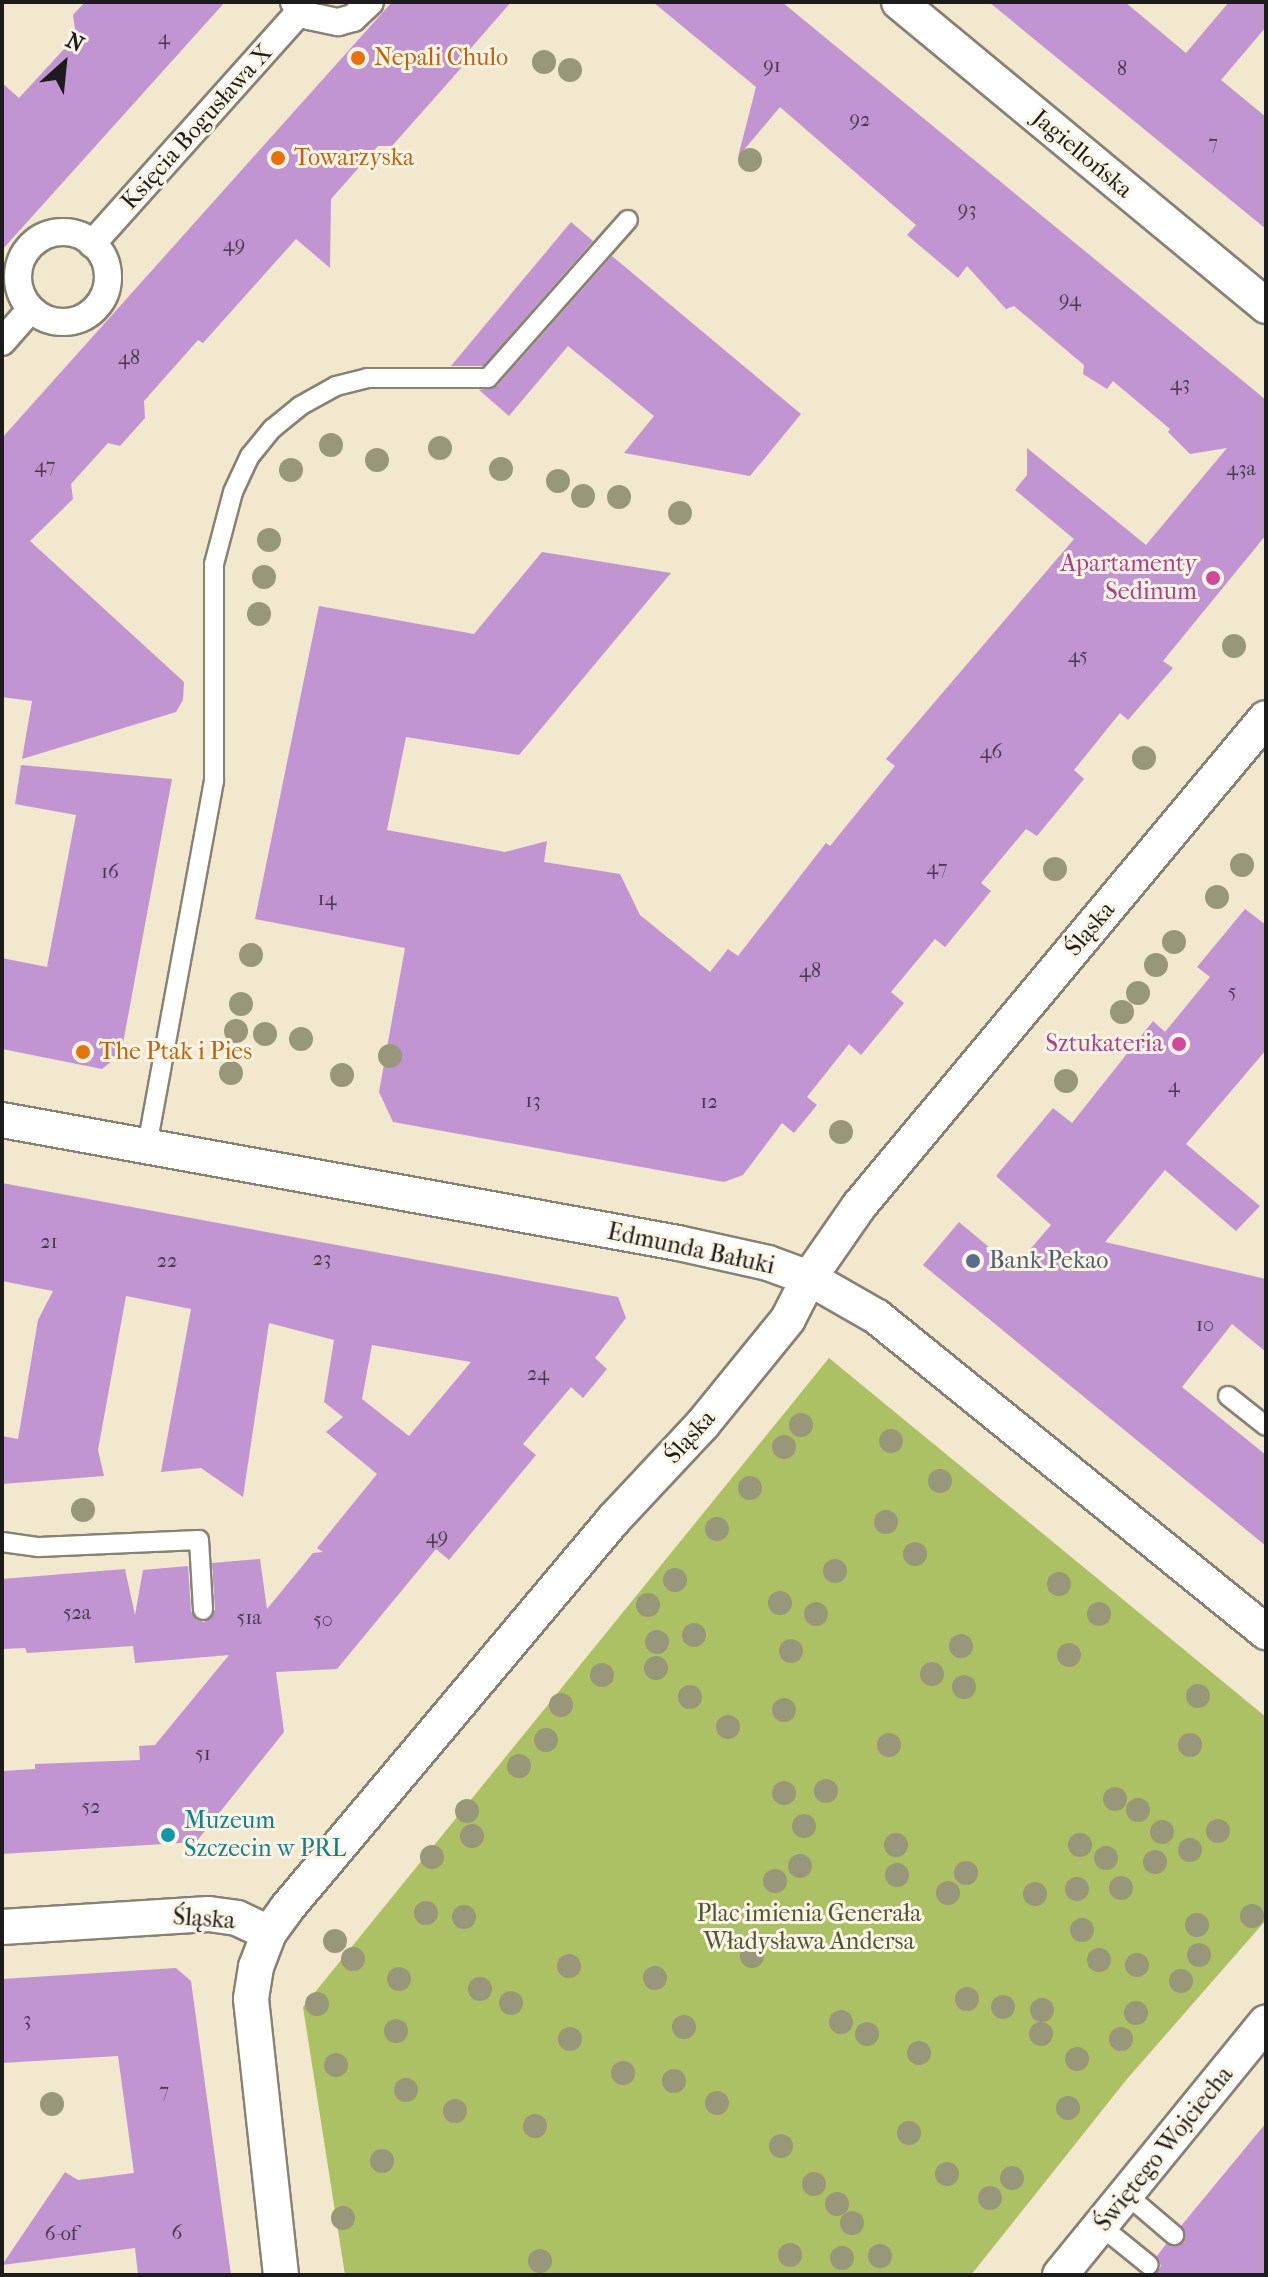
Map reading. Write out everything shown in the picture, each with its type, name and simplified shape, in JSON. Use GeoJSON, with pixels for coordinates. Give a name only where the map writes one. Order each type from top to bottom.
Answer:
{"type":"FeatureCollection","features":[{"type":"Feature","properties":{"kind":"street","name":"Księcia Bogusława X"},"geometry":{"type":"LineString","coordinates":[[92,244],[298,6],[323,22],[338,22],[353,18],[370,2]]}},
{"type":"Feature","properties":{"kind":"street","name":"Jagiellońska"},"geometry":{"type":"LineString","coordinates":[[899,2],[1266,306]]}},
{"type":"Feature","properties":{"kind":"street"},"geometry":{"type":"LineString","coordinates":[[59,232],[73,233],[92,244],[104,260],[108,274],[107,288],[92,311],[66,323],[52,322],[31,309],[21,295],[17,281],[18,266],[33,243],[59,232]]}},
{"type":"Feature","properties":{"kind":"street"},"geometry":{"type":"LineString","coordinates":[[2,342],[31,309]]}},
{"type":"Feature","properties":{"kind":"street","name":"Śląska"},"geometry":{"type":"LineString","coordinates":[[2,1927],[209,1914],[237,1918],[269,1933],[614,1519],[702,1425],[788,1319],[809,1278],[859,1206],[1266,718]]}},
{"type":"Feature","properties":{"kind":"street","name":"Edmunda Bałuki"},"geometry":{"type":"LineString","coordinates":[[2,1120],[678,1243],[768,1263],[809,1278],[877,1317],[1266,1632]]}},
{"type":"Feature","properties":{"kind":"street"},"geometry":{"type":"LineString","coordinates":[[269,1933],[256,1967],[251,1999],[281,2275]]}},
{"type":"Feature","properties":{"kind":"street","name":"Świętego Wojciecha"},"geometry":{"type":"LineString","coordinates":[[1060,2275],[1266,2022]]}},
{"type":"Feature","properties":{"kind":"lane"},"geometry":{"type":"LineString","coordinates":[[147,1146],[214,781],[214,564],[233,492],[250,456],[272,429],[300,406],[336,386],[367,378],[488,378],[628,220]]}},
{"type":"Feature","properties":{"kind":"lane"},"geometry":{"type":"LineString","coordinates":[[1228,1396],[1266,1426]]}},
{"type":"Feature","properties":{"kind":"lane"},"geometry":{"type":"LineString","coordinates":[[2,1542],[39,1547],[199,1540],[203,1610]]}},
{"type":"Feature","properties":{"kind":"lane"},"geometry":{"type":"LineString","coordinates":[[1127,2195],[1174,2235]]}},
{"type":"Feature","properties":{"kind":"lane"},"geometry":{"type":"LineString","coordinates":[[1102,2227],[1149,2265]]}},
{"type":"Feature","properties":{"kind":"green space","name":"Plac imienia Generała Władysława Andersa"},"geometry":{"type":"Polygon","coordinates":[[[829,1358],[1266,1717],[1266,1920],[1127,2079],[971,2275],[345,2275],[303,2007],[829,1358]]]}},
{"type":"Feature","properties":{"kind":"building"},"geometry":{"type":"Polygon","coordinates":[[[85,2],[225,2],[2,250],[2,83],[19,98],[76,36],[73,15],[85,2]]]}},
{"type":"Feature","properties":{"kind":"building"},"geometry":{"type":"Polygon","coordinates":[[[392,2],[511,2],[458,63],[462,67],[392,146],[378,146],[331,199],[330,268],[296,239],[203,343],[198,340],[144,401],[145,418],[120,446],[108,443],[71,484],[73,499],[30,541],[184,682],[183,700],[176,712],[22,759],[32,701],[2,697],[2,438],[392,2]]]}},
{"type":"Feature","properties":{"kind":"building"},"geometry":{"type":"Polygon","coordinates":[[[653,2],[782,2],[1266,400],[1266,535],[1163,661],[1173,668],[1128,720],[1120,713],[1074,770],[1084,779],[1037,836],[1026,829],[981,883],[991,891],[945,947],[935,939],[891,992],[904,1003],[861,1055],[849,1044],[807,1097],[817,1105],[794,1133],[782,1123],[743,1175],[724,1182],[393,1122],[379,1092],[405,948],[255,919],[319,606],[474,634],[542,552],[671,573],[519,755],[406,737],[387,830],[505,852],[547,841],[544,862],[620,874],[640,915],[710,972],[728,949],[738,956],[826,843],[830,846],[895,766],[886,759],[1074,539],[1015,490],[1027,475],[1027,448],[1146,545],[1227,448],[1190,454],[1168,432],[1170,429],[1113,381],[1107,389],[1083,374],[1084,365],[1014,306],[1006,309],[967,266],[958,278],[907,235],[916,225],[780,107],[738,157],[756,87],[653,2]]]}},
{"type":"Feature","properties":{"kind":"building"},"geometry":{"type":"Polygon","coordinates":[[[989,2],[1125,2],[1186,53],[1229,2],[1266,2],[1266,27],[1221,80],[1266,117],[1266,229],[989,2]]]}},
{"type":"Feature","properties":{"kind":"building"},"geometry":{"type":"Polygon","coordinates":[[[571,222],[593,241],[483,366],[451,366],[571,222]]]}},
{"type":"Feature","properties":{"kind":"building"},"geometry":{"type":"Polygon","coordinates":[[[612,256],[801,414],[750,476],[624,453],[654,416],[568,346],[509,416],[479,390],[497,386],[612,256]]]}},
{"type":"Feature","properties":{"kind":"building"},"geometry":{"type":"Polygon","coordinates":[[[21,765],[172,779],[121,1054],[102,1069],[2,1049],[2,958],[47,967],[76,815],[15,804],[21,765]]]}},
{"type":"Feature","properties":{"kind":"building"},"geometry":{"type":"Polygon","coordinates":[[[1245,909],[1266,925],[1266,1050],[1186,1144],[1260,1206],[1236,1231],[1165,1170],[1105,1242],[1266,1279],[1266,1352],[1232,1324],[1182,1387],[1266,1455],[1266,1546],[923,1265],[959,1222],[1014,1268],[1051,1225],[996,1176],[1053,1108],[1072,1123],[1153,1021],[1165,1032],[1210,977],[1197,967],[1245,909]]]}},
{"type":"Feature","properties":{"kind":"building"},"geometry":{"type":"Polygon","coordinates":[[[2,1183],[618,1297],[626,1318],[595,1358],[607,1369],[583,1398],[571,1387],[523,1444],[536,1455],[449,1560],[436,1549],[337,1669],[276,1672],[284,1732],[196,1842],[2,1854],[2,1771],[35,1769],[35,1764],[140,1760],[139,1746],[155,1745],[229,1655],[135,1663],[133,1646],[27,1653],[25,1648],[2,1649],[2,1579],[125,1569],[135,1615],[143,1570],[188,1566],[191,1611],[197,1620],[204,1622],[215,1610],[212,1563],[260,1559],[267,1609],[313,1553],[323,1552],[317,1548],[377,1474],[326,1432],[343,1417],[324,1402],[334,1340],[269,1323],[243,1497],[201,1468],[161,1472],[191,1309],[126,1296],[98,1450],[104,1476],[2,1484],[2,1436],[18,1439],[38,1320],[53,1291],[2,1281],[2,1183]],[[372,1345],[362,1399],[409,1436],[471,1362],[372,1345]]]}},
{"type":"Feature","properties":{"kind":"building"},"geometry":{"type":"Polygon","coordinates":[[[176,1968],[191,1981],[231,2275],[138,2275],[135,2248],[2,2265],[65,2172],[78,2180],[134,2173],[118,2056],[2,2063],[2,1979],[176,1968]]]}},
{"type":"Feature","properties":{"kind":"building"},"geometry":{"type":"Polygon","coordinates":[[[1266,2123],[1266,2275],[1155,2275],[1161,2266],[1157,2256],[1166,2244],[1177,2246],[1184,2242],[1185,2232],[1181,2226],[1266,2123]]]}},
{"type":"Feature","properties":{"kind":"place","name":"Nepali Chulo"},"geometry":{"type":"Point","coordinates":[358,58]}},
{"type":"Feature","properties":{"kind":"place","name":"Towarzyska"},"geometry":{"type":"Point","coordinates":[278,158]}},
{"type":"Feature","properties":{"kind":"place","name":"Apartamenty Sedinum"},"geometry":{"type":"Point","coordinates":[1213,578]}},
{"type":"Feature","properties":{"kind":"place","name":"Sztukateria"},"geometry":{"type":"Point","coordinates":[1179,1044]}},
{"type":"Feature","properties":{"kind":"place","name":"The Ptak i Pies"},"geometry":{"type":"Point","coordinates":[83,1052]}},
{"type":"Feature","properties":{"kind":"place","name":"Bank Pekao"},"geometry":{"type":"Point","coordinates":[973,1261]}},
{"type":"Feature","properties":{"kind":"place","name":"Muzeum Szczecin w PRL"},"geometry":{"type":"Point","coordinates":[168,1835]}}]}
